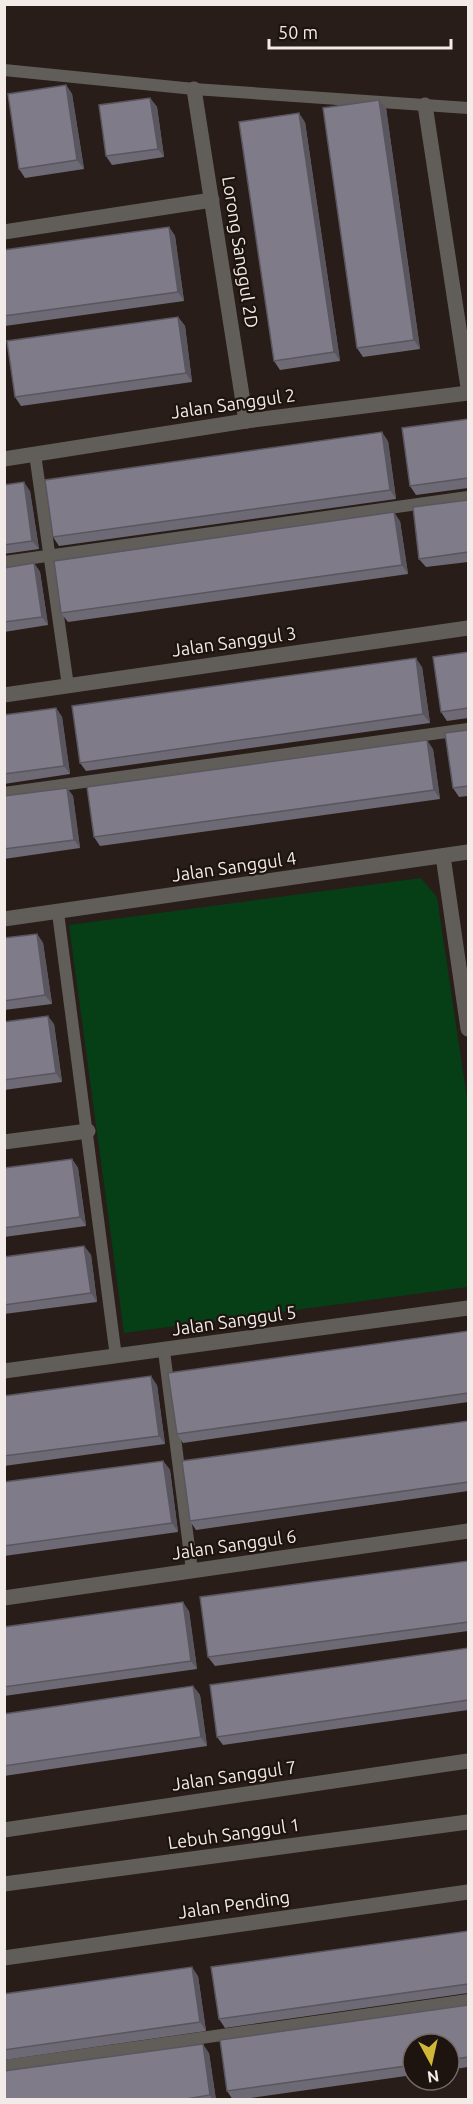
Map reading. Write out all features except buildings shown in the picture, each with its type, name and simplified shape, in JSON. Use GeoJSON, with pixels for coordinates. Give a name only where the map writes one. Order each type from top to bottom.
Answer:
{"type":"FeatureCollection","features":[{"type":"Feature","properties":{"kind":"street","name":"Lorong Sanggul 2D"},"geometry":{"type":"LineString","coordinates":[[194,89],[246,421]]}},
{"type":"Feature","properties":{"kind":"street"},"geometry":{"type":"LineString","coordinates":[[425,105],[468,387]]}},
{"type":"Feature","properties":{"kind":"street"},"geometry":{"type":"LineString","coordinates":[[4,232],[212,200]]}},
{"type":"Feature","properties":{"kind":"street","name":"Jalan Sanggul 2"},"geometry":{"type":"LineString","coordinates":[[4,459],[246,421],[468,393]]}},
{"type":"Feature","properties":{"kind":"street","name":"Jalan Sanggul 3"},"geometry":{"type":"LineString","coordinates":[[4,695],[468,628]]}},
{"type":"Feature","properties":{"kind":"street","name":"Jalan Sanggul 4"},"geometry":{"type":"LineString","coordinates":[[4,919],[468,852]]}},
{"type":"Feature","properties":{"kind":"street"},"geometry":{"type":"LineString","coordinates":[[443,856],[468,1029]]}},
{"type":"Feature","properties":{"kind":"street"},"geometry":{"type":"LineString","coordinates":[[4,1142],[88,1131]]}},
{"type":"Feature","properties":{"kind":"street","name":"Jalan Sanggul 5"},"geometry":{"type":"LineString","coordinates":[[4,1371],[468,1308]]}},
{"type":"Feature","properties":{"kind":"street","name":"Jalan Sanggul 6"},"geometry":{"type":"LineString","coordinates":[[4,1598],[468,1531]]}},
{"type":"Feature","properties":{"kind":"street","name":"Jalan Sanggul 7"},"geometry":{"type":"LineString","coordinates":[[4,1830],[468,1761]]}},
{"type":"Feature","properties":{"kind":"street","name":"Lebuh Sanggul 1"},"geometry":{"type":"LineString","coordinates":[[4,1884],[468,1822]]}},
{"type":"Feature","properties":{"kind":"street","name":"Jalan Pending"},"geometry":{"type":"LineString","coordinates":[[4,1958],[468,1892]]}},
{"type":"Feature","properties":{"kind":"lane"},"geometry":{"type":"LineString","coordinates":[[4,70],[194,89],[468,108]]}},
{"type":"Feature","properties":{"kind":"lane"},"geometry":{"type":"LineString","coordinates":[[35,454],[68,686]]}},
{"type":"Feature","properties":{"kind":"lane"},"geometry":{"type":"LineString","coordinates":[[4,562],[468,497]]}},
{"type":"Feature","properties":{"kind":"lane"},"geometry":{"type":"LineString","coordinates":[[4,793],[468,729]]}},
{"type":"Feature","properties":{"kind":"lane"},"geometry":{"type":"LineString","coordinates":[[58,913],[116,1357]]}},
{"type":"Feature","properties":{"kind":"lane"},"geometry":{"type":"LineString","coordinates":[[164,1351],[192,1571]]}},
{"type":"Feature","properties":{"kind":"lane"},"geometry":{"type":"LineString","coordinates":[[4,2067],[468,2000]]}},
{"type":"Feature","properties":{"kind":"green space"},"geometry":{"type":"Polygon","coordinates":[[[421,878],[437,897],[468,1105],[468,1287],[124,1333],[69,925],[421,878]]]}}]}
